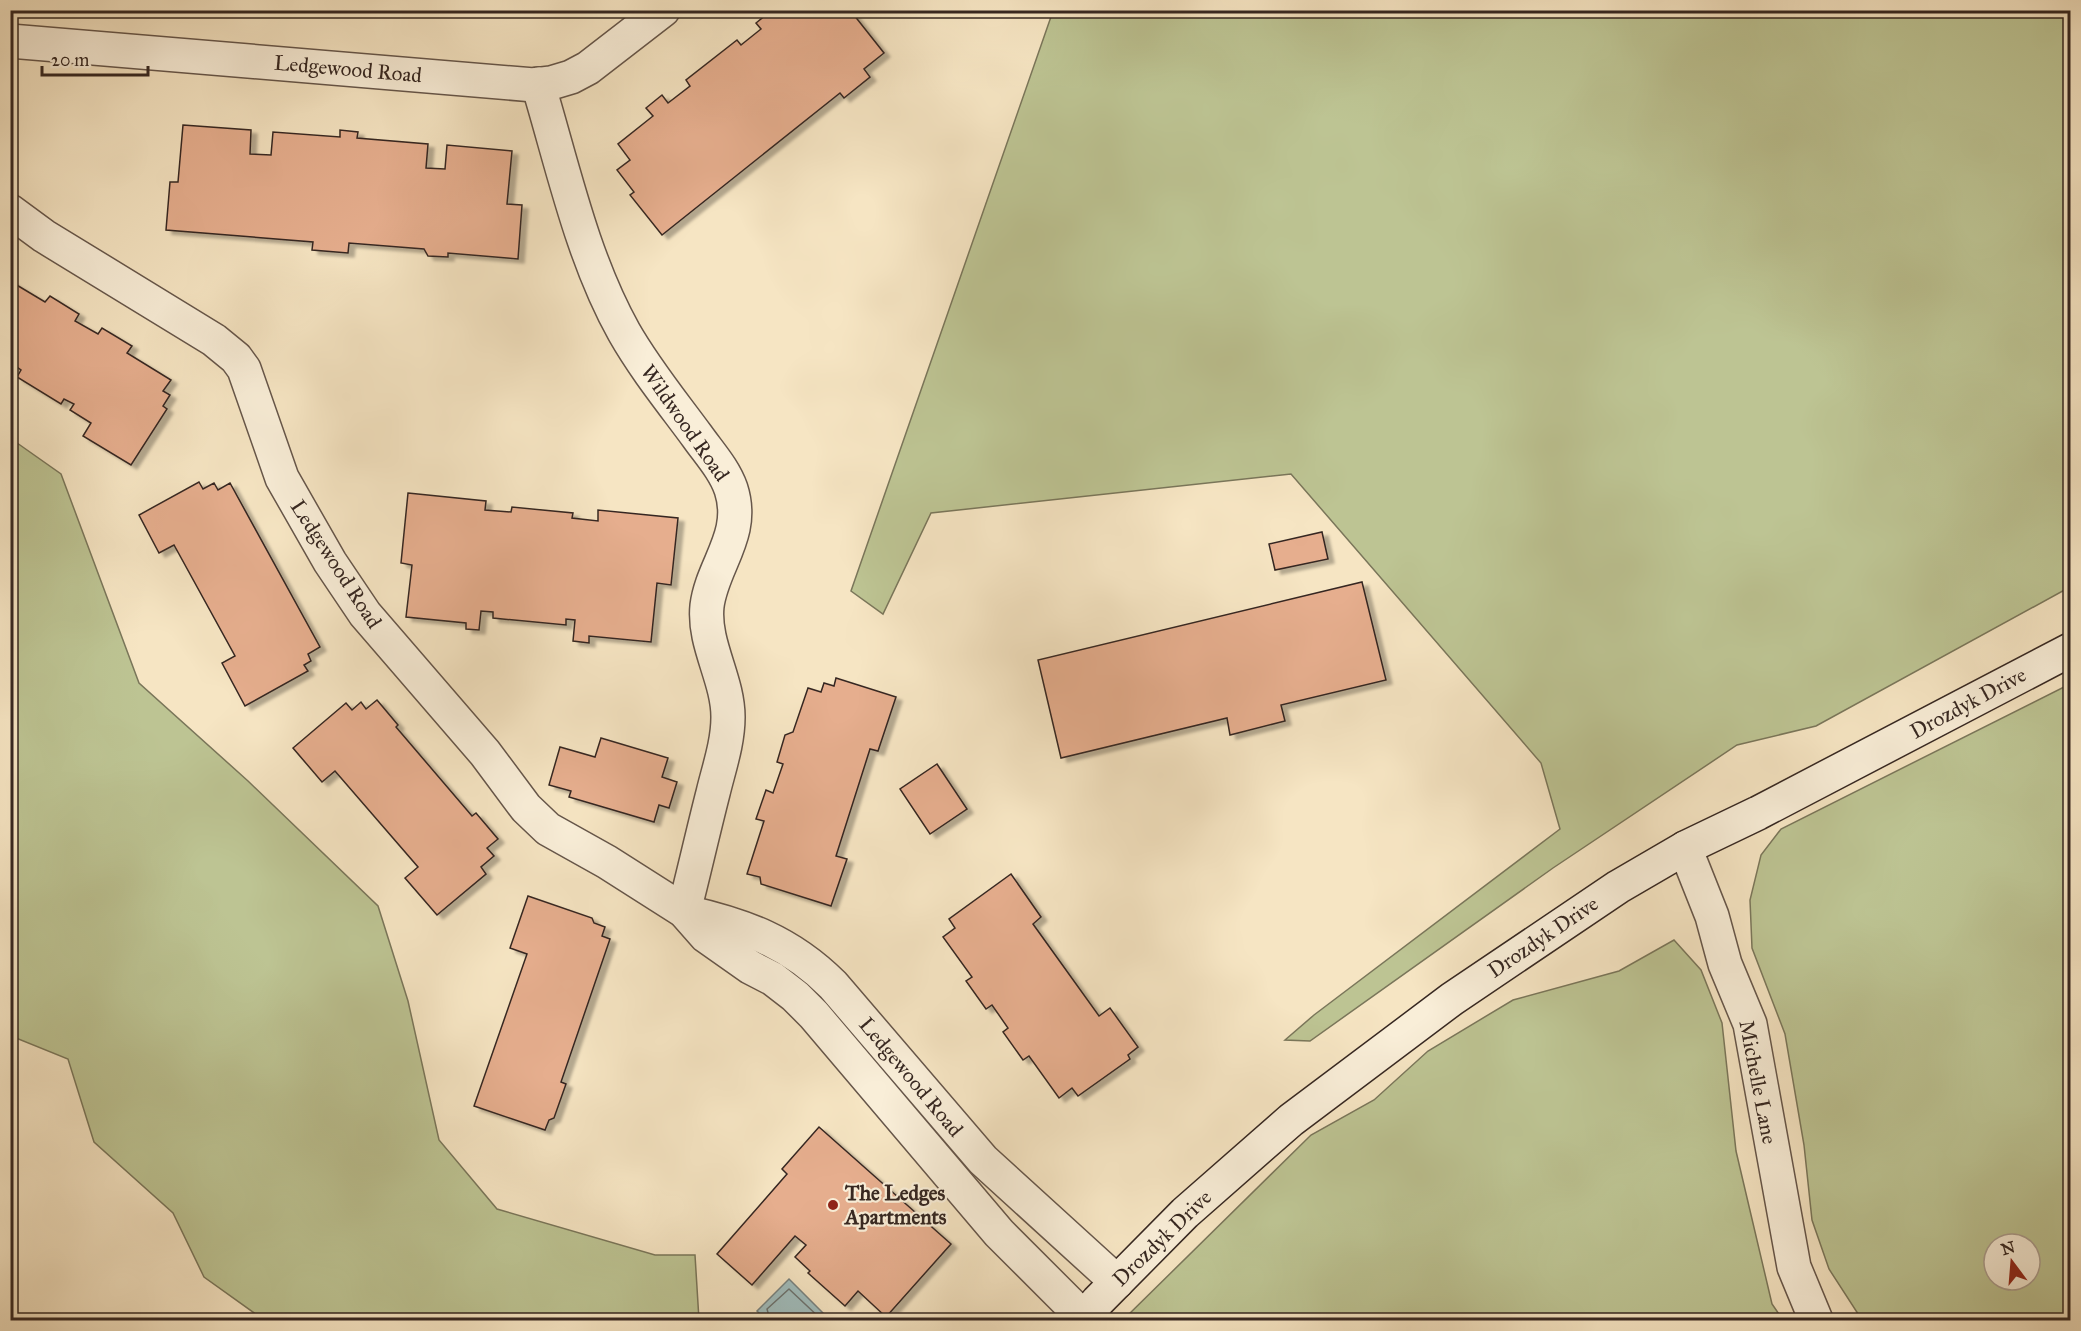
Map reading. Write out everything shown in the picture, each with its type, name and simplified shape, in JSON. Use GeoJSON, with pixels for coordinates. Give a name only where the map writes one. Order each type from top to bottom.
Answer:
{"type":"FeatureCollection","features":[{"type":"Feature","properties":{"kind":"street","name":"Ledgewood Road"},"geometry":{"type":"LineString","coordinates":[[10,41],[538,84],[571,77],[588,68],[663,10]]}},
{"type":"Feature","properties":{"kind":"street","name":"Wildwood Road"},"geometry":{"type":"LineString","coordinates":[[538,84],[584,238],[609,303],[642,361],[725,475],[735,505],[730,544],[712,586],[707,606],[707,622],[711,641],[726,696],[728,734],[684,911]]}},
{"type":"Feature","properties":{"kind":"street","name":"Ledgewood Road"},"geometry":{"type":"LineString","coordinates":[[10,211],[44,236],[214,340],[236,358],[249,382],[282,478],[348,591],[375,628],[477,744],[514,794],[536,819],[548,829],[607,862],[684,911],[706,936],[795,996],[814,1015],[999,1233],[1083,1319]]}},
{"type":"Feature","properties":{"kind":"street","name":"Drozdyk Drive"},"geometry":{"type":"LineString","coordinates":[[1083,1319],[1185,1213],[1299,1114],[1452,999],[1618,887],[1685,848],[1758,813],[2070,650]]}},
{"type":"Feature","properties":{"kind":"street","name":"Michelle Lane"},"geometry":{"type":"LineString","coordinates":[[1685,848],[1712,916],[1725,964],[1750,1024],[1794,1267],[1816,1320]]}},
{"type":"Feature","properties":{"kind":"street","name":"Ledgewood Road"},"geometry":{"type":"LineString","coordinates":[[684,911],[758,933],[780,943],[817,969],[983,1160],[1117,1282]]}},
{"type":"Feature","properties":{"kind":"green space"},"geometry":{"type":"Polygon","coordinates":[[[1053,11],[2070,11],[2070,587],[1816,726],[1737,745],[1553,868],[1310,1041],[1285,1040],[1314,1015],[1560,829],[1541,763],[1291,474],[931,513],[883,614],[851,591],[1053,11]]]}},
{"type":"Feature","properties":{"kind":"green space"},"geometry":{"type":"Polygon","coordinates":[[[10,438],[61,474],[139,683],[248,781],[378,906],[408,1001],[439,1140],[497,1209],[655,1255],[695,1255],[699,1320],[264,1320],[204,1277],[173,1213],[94,1142],[68,1059],[11,1036],[10,438]]]}},
{"type":"Feature","properties":{"kind":"green space"},"geometry":{"type":"Polygon","coordinates":[[[2070,684],[2070,1320],[1862,1320],[1829,1269],[1812,1220],[1804,1145],[1785,1034],[1752,948],[1750,900],[1761,855],[1781,829],[2070,684]]]}},
{"type":"Feature","properties":{"kind":"green space"},"geometry":{"type":"Polygon","coordinates":[[[1674,940],[1701,970],[1722,1023],[1736,1151],[1772,1304],[1783,1320],[1123,1320],[1311,1135],[1374,1100],[1428,1051],[1513,1000],[1619,971],[1674,940]]]}},
{"type":"Feature","properties":{"kind":"water"},"geometry":{"type":"Polygon","coordinates":[[[789,1279],[830,1320],[766,1320],[757,1311],[789,1279]]]}},
{"type":"Feature","properties":{"kind":"building"},"geometry":{"type":"Polygon","coordinates":[[[772,10],[850,10],[884,53],[864,69],[870,77],[844,98],[840,93],[662,235],[630,195],[634,192],[617,170],[630,160],[618,144],[653,116],[646,108],[662,95],[668,103],[690,86],[686,80],[737,40],[741,45],[761,29],[756,23],[772,10]]]}},
{"type":"Feature","properties":{"kind":"building"},"geometry":{"type":"Polygon","coordinates":[[[183,125],[251,130],[250,154],[271,155],[273,132],[340,137],[340,130],[358,132],[357,138],[428,144],[426,168],[445,169],[447,145],[512,151],[507,204],[522,205],[518,259],[448,253],[448,257],[428,256],[424,249],[349,243],[348,253],[312,250],[313,242],[166,230],[170,182],[178,182],[183,125]]]}},
{"type":"Feature","properties":{"kind":"building"},"geometry":{"type":"Polygon","coordinates":[[[10,281],[45,302],[50,296],[79,314],[75,321],[98,334],[102,328],[132,346],[127,353],[171,380],[163,391],[170,395],[163,406],[167,409],[131,465],[83,436],[91,423],[70,410],[74,404],[64,399],[61,404],[17,377],[21,370],[14,365],[10,371],[10,281]]]}},
{"type":"Feature","properties":{"kind":"building"},"geometry":{"type":"Polygon","coordinates":[[[199,482],[203,489],[214,483],[218,490],[230,483],[320,647],[308,654],[311,661],[304,665],[308,671],[245,706],[222,663],[235,656],[174,545],[159,553],[139,515],[199,482]]]}},
{"type":"Feature","properties":{"kind":"building"},"geometry":{"type":"Polygon","coordinates":[[[408,493],[486,501],[485,510],[511,512],[512,507],[573,513],[572,518],[598,521],[598,510],[678,518],[671,585],[657,583],[651,642],[589,636],[589,643],[573,641],[575,620],[566,619],[566,625],[493,618],[493,612],[481,611],[479,630],[466,629],[466,623],[406,617],[412,565],[401,563],[408,493]]]}},
{"type":"Feature","properties":{"kind":"building"},"geometry":{"type":"Polygon","coordinates":[[[1322,532],[1328,559],[1275,570],[1269,544],[1322,532]]]}},
{"type":"Feature","properties":{"kind":"building"},"geometry":{"type":"Polygon","coordinates":[[[1362,582],[1386,680],[1281,705],[1285,721],[1230,735],[1227,718],[1061,758],[1038,660],[1362,582]]]}},
{"type":"Feature","properties":{"kind":"building"},"geometry":{"type":"Polygon","coordinates":[[[836,678],[896,697],[878,751],[870,749],[836,856],[847,859],[831,906],[761,884],[760,877],[747,874],[764,821],[756,819],[766,790],[773,793],[783,764],[777,762],[785,735],[793,732],[808,688],[821,692],[824,683],[834,686],[836,678]]]}},
{"type":"Feature","properties":{"kind":"building"},"geometry":{"type":"Polygon","coordinates":[[[377,700],[398,725],[396,727],[472,816],[476,813],[498,839],[487,848],[494,856],[481,867],[486,874],[437,915],[405,878],[418,867],[335,771],[322,782],[293,748],[346,703],[352,710],[361,702],[366,709],[377,700]]]}},
{"type":"Feature","properties":{"kind":"building"},"geometry":{"type":"Polygon","coordinates":[[[601,738],[668,758],[662,777],[677,782],[669,808],[659,805],[654,822],[569,797],[571,791],[549,785],[560,747],[595,757],[601,738]]]}},
{"type":"Feature","properties":{"kind":"building"},"geometry":{"type":"Polygon","coordinates":[[[937,764],[967,809],[930,834],[900,789],[937,764]]]}},
{"type":"Feature","properties":{"kind":"building"},"geometry":{"type":"Polygon","coordinates":[[[1011,874],[1041,917],[1033,924],[1099,1016],[1110,1008],[1138,1047],[1128,1055],[1130,1059],[1078,1096],[1072,1088],[1059,1098],[1029,1056],[1023,1060],[1003,1032],[1008,1028],[992,1005],[986,1009],[966,981],[972,977],[943,937],[955,928],[949,919],[1011,874]]]}},
{"type":"Feature","properties":{"kind":"building"},"geometry":{"type":"Polygon","coordinates":[[[528,896],[592,918],[594,923],[605,927],[602,936],[610,939],[561,1082],[566,1084],[554,1118],[549,1120],[545,1130],[474,1106],[527,954],[510,948],[528,896]]]}},
{"type":"Feature","properties":{"kind":"building","name":"The Ledges Apartments"},"geometry":{"type":"Polygon","coordinates":[[[819,1127],[951,1244],[886,1317],[858,1291],[845,1306],[808,1273],[810,1271],[795,1257],[806,1245],[795,1236],[752,1285],[717,1254],[787,1174],[782,1169],[819,1127]]]}},
{"type":"Feature","properties":{"kind":"place","name":"The Ledges Apartments"},"geometry":{"type":"Point","coordinates":[833,1205]}}]}
